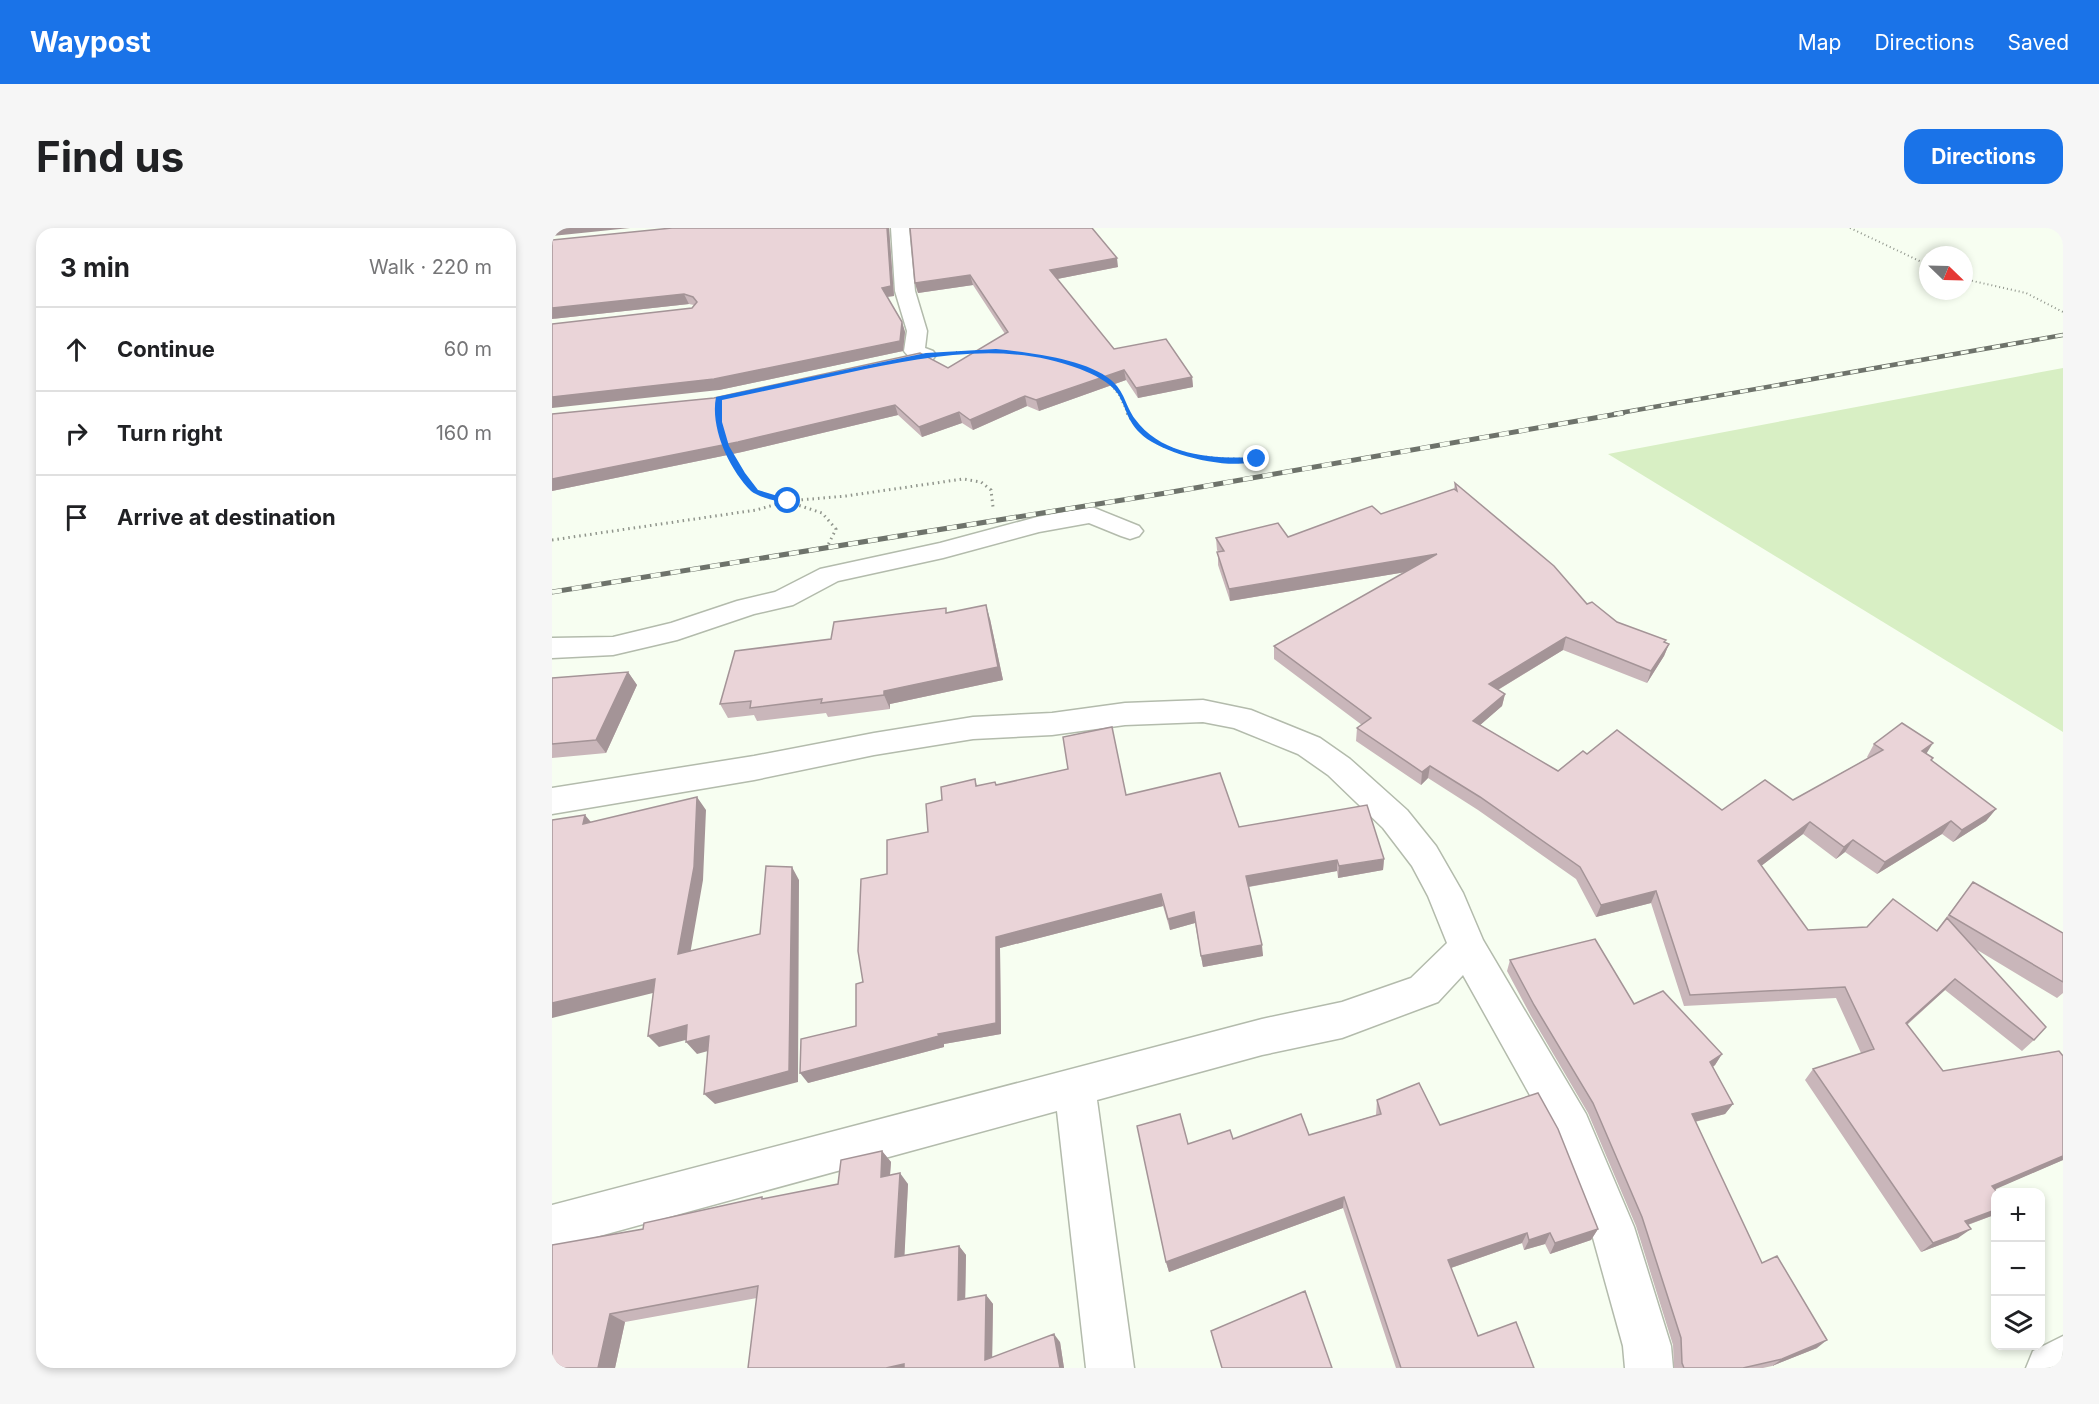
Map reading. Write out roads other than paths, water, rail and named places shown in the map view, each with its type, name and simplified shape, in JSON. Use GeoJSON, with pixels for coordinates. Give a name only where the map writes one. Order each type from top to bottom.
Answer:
{"type":"FeatureCollection","features":[{"type":"Feature","properties":{"kind":"street"},"geometry":{"type":"LineString","coordinates":[[891,361],[926,355],[914,351],[917,331],[905,291],[900,228]]}},
{"type":"Feature","properties":{"kind":"street"},"geometry":{"type":"LineString","coordinates":[[552,648],[613,646],[678,631],[747,607],[783,599],[829,575],[1037,525],[1092,515],[1130,531]]}},
{"type":"Feature","properties":{"kind":"street"},"geometry":{"type":"LineString","coordinates":[[552,801],[754,768],[874,744],[973,728],[1052,724],[1125,714],[1203,711],[1240,718],[1309,746],[1339,767],[1395,819],[1424,856],[1445,893],[1467,947],[1571,1128],[1612,1227],[1647,1346],[1649,1368]]}},
{"type":"Feature","properties":{"kind":"street"},"geometry":{"type":"LineString","coordinates":[[552,1227],[1262,1038],[1342,1020],[1424,990],[1467,947]]}},
{"type":"Feature","properties":{"kind":"street"},"geometry":{"type":"LineString","coordinates":[[1075,1089],[1110,1368]]}},
{"type":"Feature","properties":{"kind":"street"},"geometry":{"type":"LineString","coordinates":[[2050,1368],[2063,1360]]}},
{"type":"Feature","properties":{"kind":"railway"},"geometry":{"type":"LineString","coordinates":[[1614,414],[2063,335]]}},
{"type":"Feature","properties":{"kind":"railway"},"geometry":{"type":"LineString","coordinates":[[552,592],[1166,493],[1623,413]]}}]}
